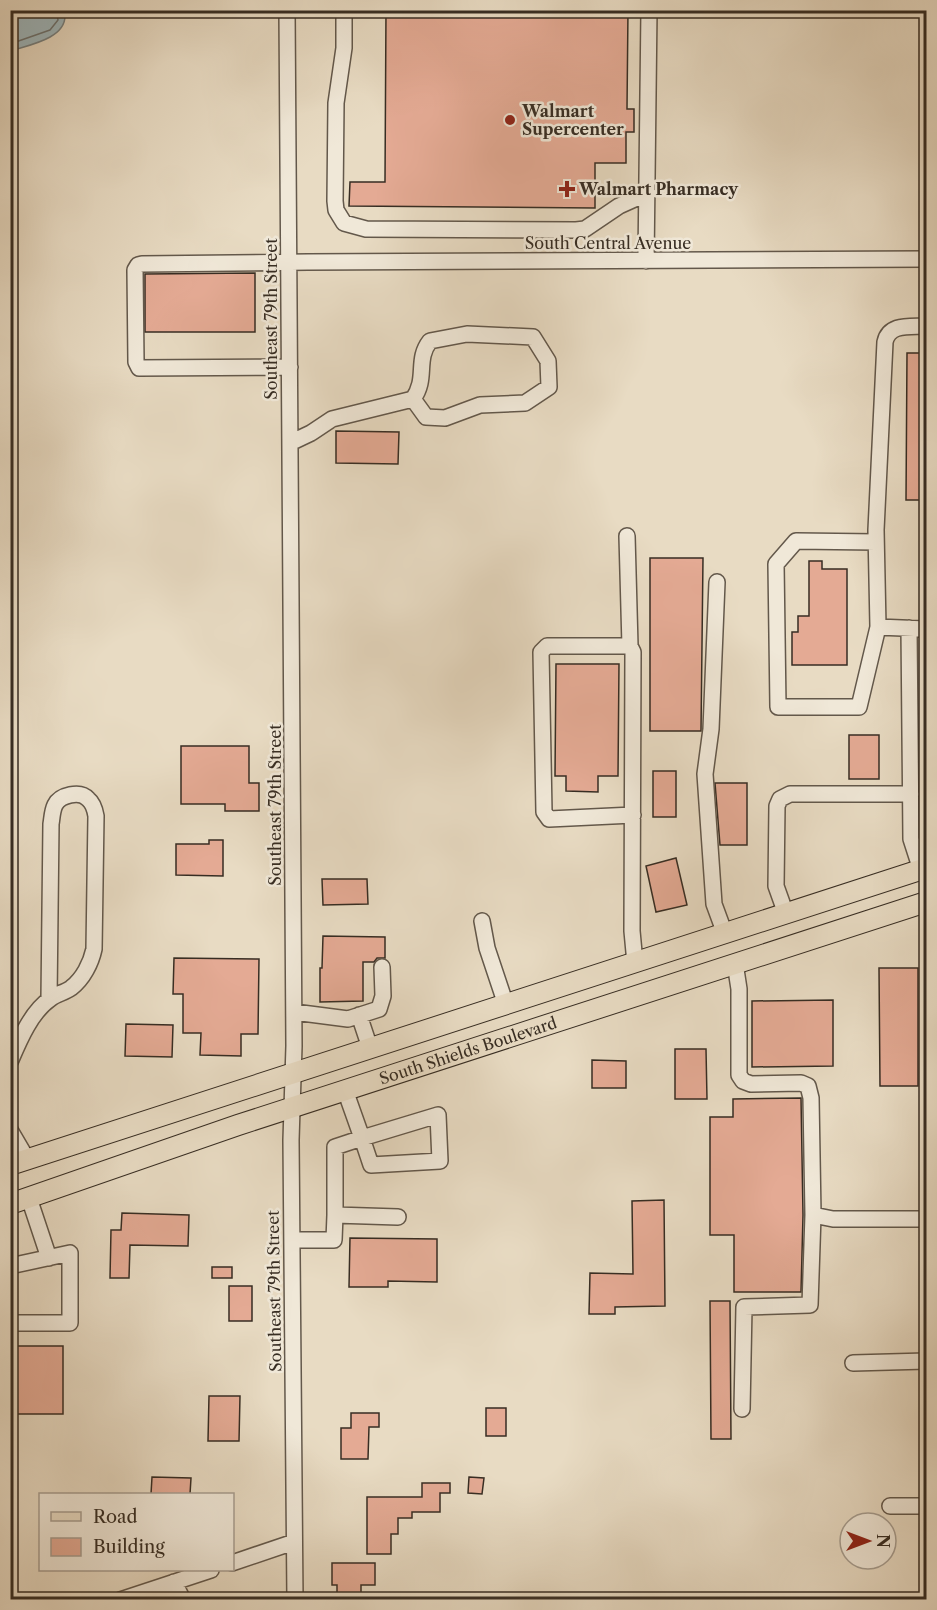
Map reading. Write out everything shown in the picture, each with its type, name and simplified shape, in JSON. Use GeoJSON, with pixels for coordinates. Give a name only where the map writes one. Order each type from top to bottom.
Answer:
{"type":"FeatureCollection","features":[{"type":"Feature","properties":{"kind":"main road","name":"South Shields Boulevard"},"geometry":{"type":"LineString","coordinates":[[19,1162],[924,869]]}},
{"type":"Feature","properties":{"kind":"main road","name":"South Shields Boulevard"},"geometry":{"type":"LineString","coordinates":[[20,1201],[345,1090],[927,902]]}},
{"type":"Feature","properties":{"kind":"main road"},"geometry":{"type":"LineString","coordinates":[[761,922],[772,951]]}},
{"type":"Feature","properties":{"kind":"street","name":"Southeast 79th Street"},"geometry":{"type":"LineString","coordinates":[[286,10],[294,1012],[292,1240],[295,1599]]}},
{"type":"Feature","properties":{"kind":"street"},"geometry":{"type":"LineString","coordinates":[[344,10],[344,48],[336,103],[335,190],[336,210],[344,223],[366,229],[576,231],[585,229],[619,206],[648,193]]}},
{"type":"Feature","properties":{"kind":"street"},"geometry":{"type":"LineString","coordinates":[[646,261],[649,10]]}},
{"type":"Feature","properties":{"kind":"street","name":"South Central Avenue"},"geometry":{"type":"LineString","coordinates":[[290,368],[139,368],[136,362],[134,274],[138,265],[289,262],[927,259]]}},
{"type":"Feature","properties":{"kind":"street"},"geometry":{"type":"LineString","coordinates":[[876,542],[795,541],[776,564],[778,707],[859,707],[878,627],[876,542],[886,334],[893,329],[927,326]]}},
{"type":"Feature","properties":{"kind":"street"},"geometry":{"type":"LineString","coordinates":[[290,443],[332,419],[412,399],[419,390],[423,350],[430,342],[467,334],[533,338],[548,361],[549,387],[525,403],[480,405],[445,418],[426,417],[412,399]]}},
{"type":"Feature","properties":{"kind":"street"},"geometry":{"type":"LineString","coordinates":[[627,536],[630,646],[633,652],[632,931],[635,963]]}},
{"type":"Feature","properties":{"kind":"street"},"geometry":{"type":"LineString","coordinates":[[717,582],[711,729],[705,774],[714,904],[725,934]]}},
{"type":"Feature","properties":{"kind":"street"},"geometry":{"type":"LineString","coordinates":[[878,627],[927,629]]}},
{"type":"Feature","properties":{"kind":"street"},"geometry":{"type":"LineString","coordinates":[[909,628],[912,839],[924,869]]}},
{"type":"Feature","properties":{"kind":"street"},"geometry":{"type":"LineString","coordinates":[[630,646],[547,646],[541,652],[544,813],[549,819],[633,814]]}},
{"type":"Feature","properties":{"kind":"street"},"geometry":{"type":"LineString","coordinates":[[10,1062],[21,1036],[49,999],[71,988],[91,962],[94,949],[96,816],[90,800],[85,796],[74,794],[63,797],[55,804],[51,824],[49,999]]}},
{"type":"Feature","properties":{"kind":"street"},"geometry":{"type":"LineString","coordinates":[[786,914],[776,886],[777,806],[780,799],[790,794],[911,794]]}},
{"type":"Feature","properties":{"kind":"street"},"geometry":{"type":"LineString","coordinates":[[482,921],[487,948],[506,1005]]}},
{"type":"Feature","properties":{"kind":"street"},"geometry":{"type":"LineString","coordinates":[[735,963],[739,989],[739,1075],[743,1081],[751,1084],[801,1083],[808,1086],[812,1098],[813,1215],[810,1305],[744,1306],[742,1409]]}},
{"type":"Feature","properties":{"kind":"street"},"geometry":{"type":"LineString","coordinates":[[294,1012],[348,1019],[379,1008],[383,996],[382,968]]}},
{"type":"Feature","properties":{"kind":"street"},"geometry":{"type":"LineString","coordinates":[[359,1015],[370,1048]]}},
{"type":"Feature","properties":{"kind":"street"},"geometry":{"type":"LineString","coordinates":[[292,1240],[334,1240],[334,1147],[362,1138],[438,1114],[440,1161],[371,1165],[362,1138],[345,1090]]}},
{"type":"Feature","properties":{"kind":"street"},"geometry":{"type":"LineString","coordinates":[[10,1130],[19,1162]]}},
{"type":"Feature","properties":{"kind":"street"},"geometry":{"type":"LineString","coordinates":[[20,1201],[49,1258]]}},
{"type":"Feature","properties":{"kind":"street"},"geometry":{"type":"LineString","coordinates":[[334,1215],[398,1217]]}},
{"type":"Feature","properties":{"kind":"street"},"geometry":{"type":"LineString","coordinates":[[813,1215],[833,1219],[927,1219]]}},
{"type":"Feature","properties":{"kind":"street"},"geometry":{"type":"LineString","coordinates":[[10,1266],[70,1253],[70,1323],[10,1323]]}},
{"type":"Feature","properties":{"kind":"street"},"geometry":{"type":"LineString","coordinates":[[853,1363],[927,1361]]}},
{"type":"Feature","properties":{"kind":"street"},"geometry":{"type":"LineString","coordinates":[[890,1506],[927,1506]]}},
{"type":"Feature","properties":{"kind":"street"},"geometry":{"type":"LineString","coordinates":[[234,1562],[294,1542]]}},
{"type":"Feature","properties":{"kind":"street"},"geometry":{"type":"LineString","coordinates":[[120,1599],[205,1571]]}},
{"type":"Feature","properties":{"kind":"street"},"geometry":{"type":"LineString","coordinates":[[174,1582],[183,1599]]}},
{"type":"Feature","properties":{"kind":"water"},"geometry":{"type":"Polygon","coordinates":[[[10,11],[60,11],[65,16],[63,24],[52,36],[11,51],[10,11]]]}},
{"type":"Feature","properties":{"kind":"building","name":"Walmart Supercenter"},"geometry":{"type":"Polygon","coordinates":[[[386,10],[628,10],[627,109],[634,109],[634,132],[626,132],[626,163],[595,163],[595,208],[349,206],[350,182],[385,182],[386,10]]]}},
{"type":"Feature","properties":{"kind":"building"},"geometry":{"type":"Polygon","coordinates":[[[255,273],[255,332],[145,332],[145,274],[255,273]]]}},
{"type":"Feature","properties":{"kind":"building"},"geometry":{"type":"Polygon","coordinates":[[[907,353],[927,353],[927,500],[906,500],[907,353]]]}},
{"type":"Feature","properties":{"kind":"building"},"geometry":{"type":"Polygon","coordinates":[[[336,431],[399,432],[398,464],[336,463],[336,431]]]}},
{"type":"Feature","properties":{"kind":"building"},"geometry":{"type":"Polygon","coordinates":[[[650,558],[703,558],[701,731],[650,731],[650,558]]]}},
{"type":"Feature","properties":{"kind":"building"},"geometry":{"type":"Polygon","coordinates":[[[809,561],[822,561],[822,569],[847,569],[847,665],[792,665],[792,632],[798,632],[798,616],[809,616],[809,561]]]}},
{"type":"Feature","properties":{"kind":"building"},"geometry":{"type":"Polygon","coordinates":[[[556,664],[619,664],[618,776],[598,776],[598,792],[566,791],[566,776],[555,776],[556,664]]]}},
{"type":"Feature","properties":{"kind":"building"},"geometry":{"type":"Polygon","coordinates":[[[849,735],[879,735],[879,779],[849,779],[849,735]]]}},
{"type":"Feature","properties":{"kind":"building"},"geometry":{"type":"Polygon","coordinates":[[[181,746],[249,746],[249,783],[259,783],[259,811],[225,811],[225,804],[181,804],[181,746]]]}},
{"type":"Feature","properties":{"kind":"building"},"geometry":{"type":"Polygon","coordinates":[[[653,771],[676,771],[676,817],[653,817],[653,771]]]}},
{"type":"Feature","properties":{"kind":"building"},"geometry":{"type":"Polygon","coordinates":[[[715,783],[747,783],[747,845],[720,845],[715,783]]]}},
{"type":"Feature","properties":{"kind":"building"},"geometry":{"type":"Polygon","coordinates":[[[209,840],[223,840],[223,876],[176,875],[176,844],[209,844],[209,840]]]}},
{"type":"Feature","properties":{"kind":"building"},"geometry":{"type":"Polygon","coordinates":[[[676,858],[687,905],[656,912],[646,866],[676,858]]]}},
{"type":"Feature","properties":{"kind":"building"},"geometry":{"type":"Polygon","coordinates":[[[322,879],[367,879],[368,904],[323,905],[322,879]]]}},
{"type":"Feature","properties":{"kind":"building"},"geometry":{"type":"Polygon","coordinates":[[[323,936],[385,937],[385,958],[377,958],[374,962],[363,962],[363,1001],[320,1002],[323,936]]]}},
{"type":"Feature","properties":{"kind":"building"},"geometry":{"type":"Polygon","coordinates":[[[174,958],[259,959],[258,1034],[241,1034],[241,1056],[200,1055],[201,1033],[183,1033],[183,994],[173,994],[174,958]]]}},
{"type":"Feature","properties":{"kind":"building"},"geometry":{"type":"Polygon","coordinates":[[[879,968],[918,968],[918,1086],[880,1086],[879,968]]]}},
{"type":"Feature","properties":{"kind":"building"},"geometry":{"type":"Polygon","coordinates":[[[833,1000],[833,1066],[752,1067],[752,1001],[833,1000]]]}},
{"type":"Feature","properties":{"kind":"building"},"geometry":{"type":"Polygon","coordinates":[[[126,1024],[173,1025],[172,1057],[125,1056],[126,1024]]]}},
{"type":"Feature","properties":{"kind":"building"},"geometry":{"type":"Polygon","coordinates":[[[675,1049],[706,1049],[707,1099],[675,1099],[675,1049]]]}},
{"type":"Feature","properties":{"kind":"building"},"geometry":{"type":"Polygon","coordinates":[[[592,1060],[626,1061],[626,1088],[592,1088],[592,1060]]]}},
{"type":"Feature","properties":{"kind":"building"},"geometry":{"type":"Polygon","coordinates":[[[801,1098],[803,1215],[801,1292],[734,1292],[734,1235],[710,1235],[710,1117],[733,1117],[733,1099],[801,1098]]]}},
{"type":"Feature","properties":{"kind":"building"},"geometry":{"type":"Polygon","coordinates":[[[664,1200],[665,1306],[615,1307],[615,1314],[589,1314],[590,1273],[633,1274],[632,1201],[664,1200]]]}},
{"type":"Feature","properties":{"kind":"building"},"geometry":{"type":"Polygon","coordinates":[[[122,1213],[189,1215],[188,1246],[130,1245],[129,1278],[110,1278],[111,1230],[121,1230],[122,1213]]]}},
{"type":"Feature","properties":{"kind":"building"},"geometry":{"type":"Polygon","coordinates":[[[350,1238],[437,1239],[437,1282],[388,1281],[388,1287],[349,1287],[350,1238]]]}},
{"type":"Feature","properties":{"kind":"building"},"geometry":{"type":"Polygon","coordinates":[[[212,1267],[232,1267],[232,1278],[212,1278],[212,1267]]]}},
{"type":"Feature","properties":{"kind":"building"},"geometry":{"type":"Polygon","coordinates":[[[229,1286],[252,1286],[252,1321],[229,1321],[229,1286]]]}},
{"type":"Feature","properties":{"kind":"building"},"geometry":{"type":"Polygon","coordinates":[[[710,1301],[730,1301],[731,1439],[711,1439],[710,1301]]]}},
{"type":"Feature","properties":{"kind":"building"},"geometry":{"type":"Polygon","coordinates":[[[10,1346],[63,1346],[63,1414],[10,1414],[10,1346]]]}},
{"type":"Feature","properties":{"kind":"building"},"geometry":{"type":"Polygon","coordinates":[[[209,1396],[240,1396],[239,1441],[208,1441],[209,1396]]]}},
{"type":"Feature","properties":{"kind":"building"},"geometry":{"type":"Polygon","coordinates":[[[486,1408],[506,1408],[506,1436],[486,1436],[486,1408]]]}},
{"type":"Feature","properties":{"kind":"building"},"geometry":{"type":"Polygon","coordinates":[[[351,1413],[379,1413],[379,1427],[369,1427],[368,1459],[341,1459],[341,1428],[351,1428],[351,1413]]]}},
{"type":"Feature","properties":{"kind":"building"},"geometry":{"type":"Polygon","coordinates":[[[152,1477],[191,1478],[190,1493],[151,1493],[152,1477]]]}},
{"type":"Feature","properties":{"kind":"building"},"geometry":{"type":"Polygon","coordinates":[[[469,1477],[484,1478],[482,1494],[468,1493],[469,1477]]]}},
{"type":"Feature","properties":{"kind":"building"},"geometry":{"type":"Polygon","coordinates":[[[422,1483],[450,1483],[450,1493],[440,1493],[440,1512],[412,1512],[412,1518],[398,1518],[398,1534],[391,1534],[391,1554],[367,1554],[367,1497],[422,1497],[422,1483]]]}},
{"type":"Feature","properties":{"kind":"building"},"geometry":{"type":"Polygon","coordinates":[[[332,1563],[375,1563],[375,1585],[361,1585],[361,1599],[337,1599],[337,1585],[332,1585],[332,1563]]]}},
{"type":"Feature","properties":{"kind":"place","name":"Walmart Supercenter"},"geometry":{"type":"Point","coordinates":[510,120]}},
{"type":"Feature","properties":{"kind":"place","name":"Walmart Pharmacy"},"geometry":{"type":"Point","coordinates":[567,189]}}]}
